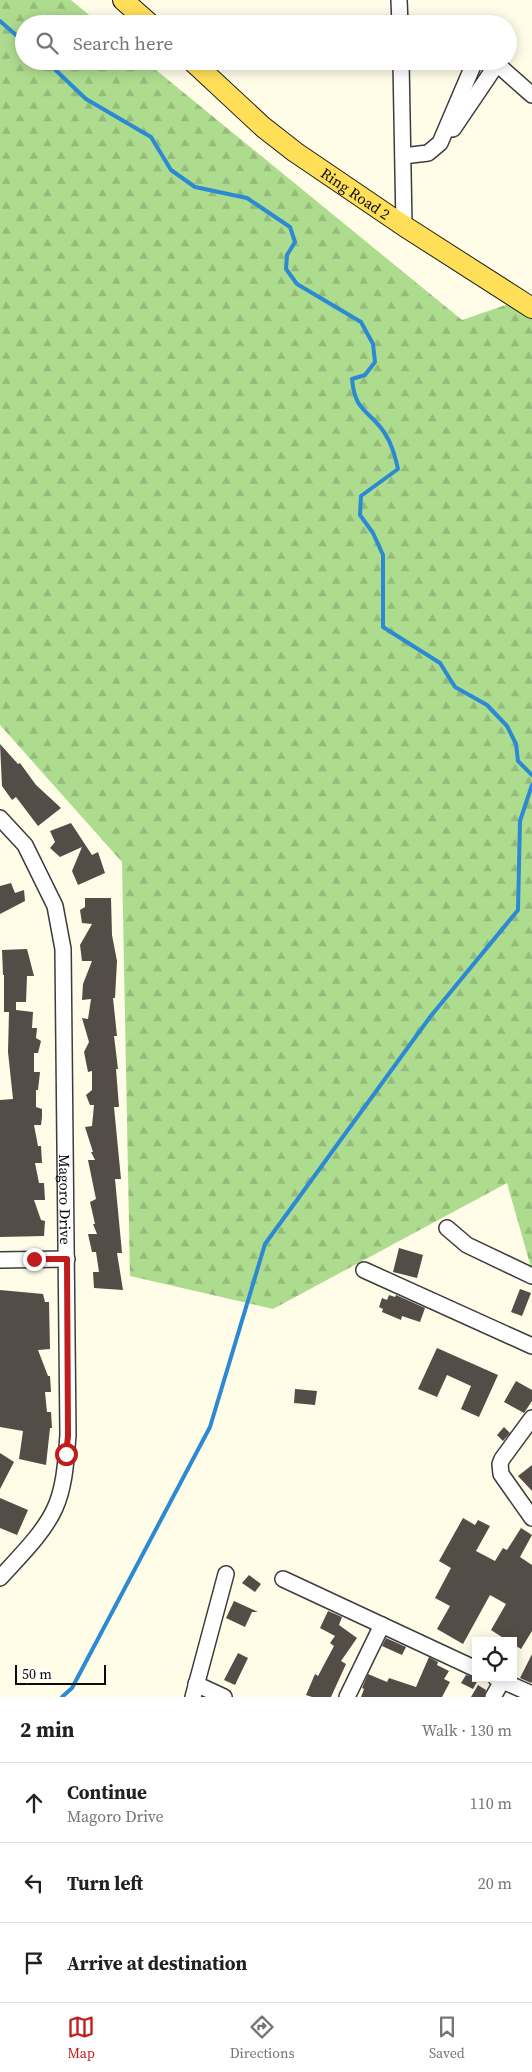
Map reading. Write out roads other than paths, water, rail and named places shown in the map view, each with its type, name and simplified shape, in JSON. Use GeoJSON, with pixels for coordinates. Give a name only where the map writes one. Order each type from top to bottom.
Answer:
{"type":"FeatureCollection","features":[{"type":"Feature","properties":{"kind":"main road"},"geometry":{"type":"LineString","coordinates":[[123,0],[140,15]]}},
{"type":"Feature","properties":{"kind":"main road","name":"Ring Road 2"},"geometry":{"type":"LineString","coordinates":[[202,70],[263,127],[295,152],[404,226],[532,308]]}},
{"type":"Feature","properties":{"kind":"street"},"geometry":{"type":"LineString","coordinates":[[399,0],[400,15]]}},
{"type":"Feature","properties":{"kind":"street"},"geometry":{"type":"LineString","coordinates":[[401,70],[404,226]]}},
{"type":"Feature","properties":{"kind":"street"},"geometry":{"type":"LineString","coordinates":[[440,143],[471,70]]}},
{"type":"Feature","properties":{"kind":"street"},"geometry":{"type":"LineString","coordinates":[[403,156],[428,153],[440,143],[458,124],[493,70]]}},
{"type":"Feature","properties":{"kind":"street"},"geometry":{"type":"LineString","coordinates":[[502,70],[532,95]]}},
{"type":"Feature","properties":{"kind":"street","name":"Magoro Drive"},"geometry":{"type":"LineString","coordinates":[[0,818],[25,844],[55,906],[63,949],[68,1436],[64,1473],[55,1508],[31,1545],[0,1578]]}},
{"type":"Feature","properties":{"kind":"street"},"geometry":{"type":"LineString","coordinates":[[447,1228],[467,1245],[532,1276]]}},
{"type":"Feature","properties":{"kind":"street"},"geometry":{"type":"LineString","coordinates":[[0,1260],[67,1259]]}},
{"type":"Feature","properties":{"kind":"street"},"geometry":{"type":"LineString","coordinates":[[364,1270],[532,1346]]}},
{"type":"Feature","properties":{"kind":"street"},"geometry":{"type":"LineString","coordinates":[[532,1418],[500,1464],[501,1474],[532,1518]]}},
{"type":"Feature","properties":{"kind":"street"},"geometry":{"type":"LineString","coordinates":[[224,1697],[195,1691],[226,1574]]}},
{"type":"Feature","properties":{"kind":"street"},"geometry":{"type":"LineString","coordinates":[[283,1579],[472,1667]]}},
{"type":"Feature","properties":{"kind":"street"},"geometry":{"type":"LineString","coordinates":[[347,1697],[382,1625]]}},
{"type":"Feature","properties":{"kind":"street"},"geometry":{"type":"LineString","coordinates":[[493,1697],[498,1682]]}},
{"type":"Feature","properties":{"kind":"street"},"geometry":{"type":"LineString","coordinates":[[504,1682],[532,1694]]}},
{"type":"Feature","properties":{"kind":"waterway"},"geometry":{"type":"LineString","coordinates":[[0,21],[15,34]]}},
{"type":"Feature","properties":{"kind":"waterway"},"geometry":{"type":"LineString","coordinates":[[55,70],[86,99],[151,137],[171,170],[195,187],[247,198],[290,227],[295,242],[287,255],[286,269],[297,284],[361,322],[373,344],[375,362],[365,375],[352,379],[356,398],[387,437],[398,469],[361,496],[360,515],[373,533],[383,555],[383,627],[440,663],[455,687],[487,705],[507,726],[516,744],[518,761],[532,775]]}},
{"type":"Feature","properties":{"kind":"waterway"},"geometry":{"type":"LineString","coordinates":[[62,1697],[72,1688],[210,1427],[265,1244],[430,1017],[518,910],[520,821],[532,785]]}}]}
